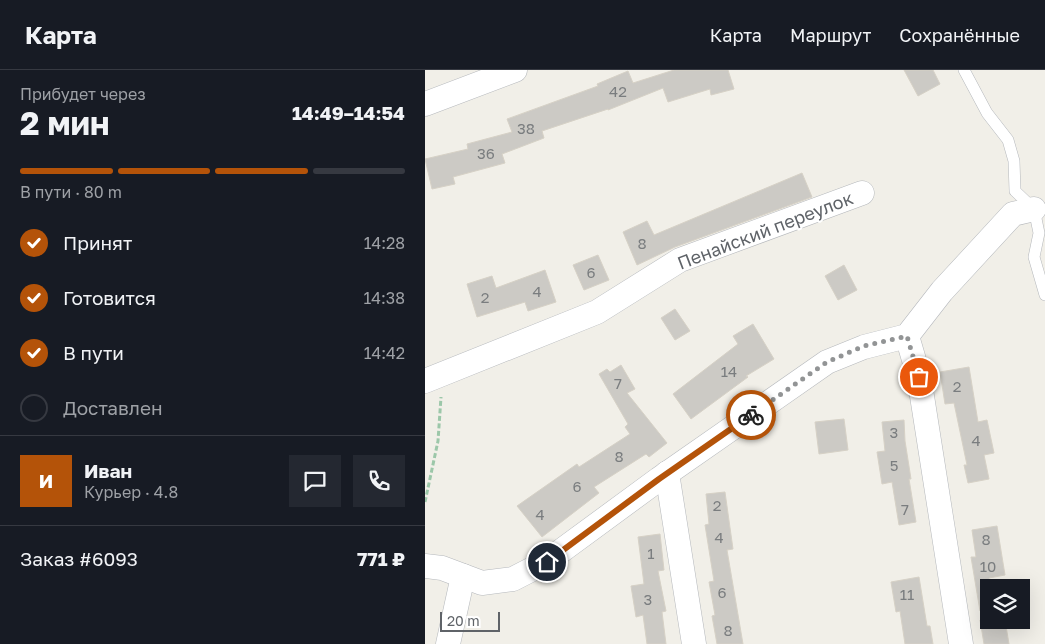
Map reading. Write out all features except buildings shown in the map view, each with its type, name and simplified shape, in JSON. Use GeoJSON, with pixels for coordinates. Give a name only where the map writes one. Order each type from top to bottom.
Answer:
{"type":"FeatureCollection","features":[{"type":"Feature","properties":{"kind":"street"},"geometry":{"type":"LineString","coordinates":[[425,104],[515,70]]}},
{"type":"Feature","properties":{"kind":"street","name":"Пенайский переулок"},"geometry":{"type":"LineString","coordinates":[[434,378],[597,312],[680,260],[862,193]]}},
{"type":"Feature","properties":{"kind":"street"},"geometry":{"type":"LineString","coordinates":[[425,566],[442,568],[482,583],[513,578],[547,562],[667,473],[827,362],[864,346],[907,336],[942,291],[1013,214],[1039,209]]}},
{"type":"Feature","properties":{"kind":"street"},"geometry":{"type":"LineString","coordinates":[[907,336],[919,377],[961,644]]}},
{"type":"Feature","properties":{"kind":"street"},"geometry":{"type":"LineString","coordinates":[[667,473],[694,644]]}},
{"type":"Feature","properties":{"kind":"street"},"geometry":{"type":"LineString","coordinates":[[448,644],[463,576]]}},
{"type":"Feature","properties":{"kind":"lane"},"geometry":{"type":"LineString","coordinates":[[964,70],[987,113],[1008,140],[1015,161],[1015,191],[1039,209],[1039,233],[1034,257],[1045,296]]}},
{"type":"Feature","properties":{"kind":"path"},"geometry":{"type":"LineString","coordinates":[[425,502],[438,441],[434,378]]}},
{"type":"Feature","properties":{"kind":"way so far"},"geometry":{"type":"LineString","coordinates":[[751,415],[827,362],[864,346],[907,336],[919,377]]}},
{"type":"Feature","properties":{"kind":"route"},"geometry":{"type":"LineString","coordinates":[[547,562],[659,479],[751,415]]}}]}
